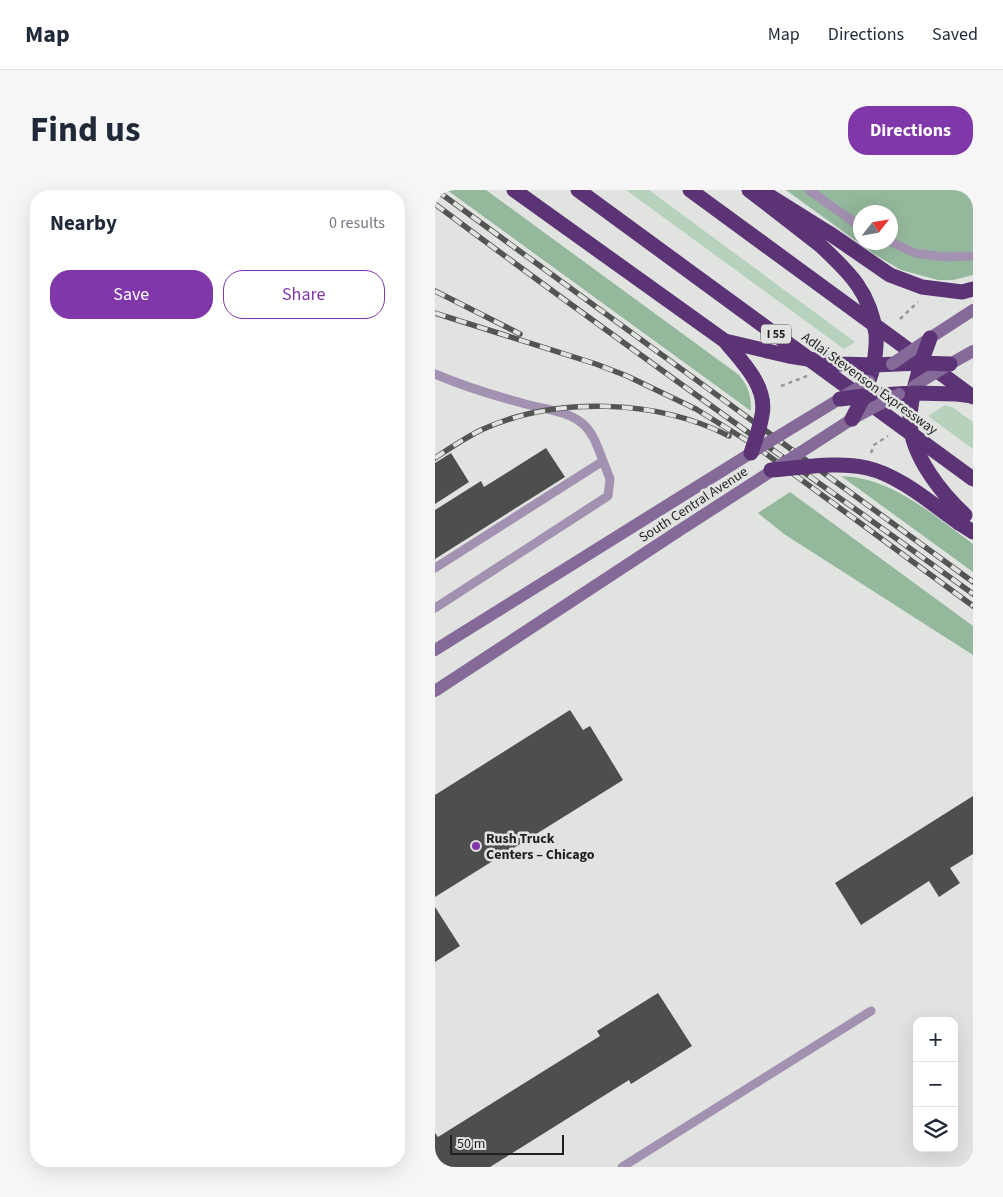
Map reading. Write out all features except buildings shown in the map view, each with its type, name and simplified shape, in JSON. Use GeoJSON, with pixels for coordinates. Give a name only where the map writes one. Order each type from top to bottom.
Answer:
{"type":"FeatureCollection","features":[{"type":"Feature","properties":{"kind":"highway"},"geometry":{"type":"LineString","coordinates":[[514,190],[725,341],[756,381],[761,395],[763,414],[751,453]]}},
{"type":"Feature","properties":{"kind":"highway","name":"Adlai Stevenson Expressway"},"geometry":{"type":"LineString","coordinates":[[578,190],[973,479]]}},
{"type":"Feature","properties":{"kind":"highway"},"geometry":{"type":"LineString","coordinates":[[689,190],[973,397]]}},
{"type":"Feature","properties":{"kind":"highway"},"geometry":{"type":"LineString","coordinates":[[749,190],[824,239],[890,275],[922,287],[962,292],[973,289]]}},
{"type":"Feature","properties":{"kind":"highway"},"geometry":{"type":"LineString","coordinates":[[760,190],[824,239],[867,299],[877,336],[874,365],[865,396],[852,419]]}},
{"type":"Feature","properties":{"kind":"highway"},"geometry":{"type":"LineString","coordinates":[[930,338],[909,391],[910,423],[916,445],[932,477],[973,532]]}},
{"type":"Feature","properties":{"kind":"highway"},"geometry":{"type":"LineString","coordinates":[[725,341],[789,356],[840,364],[950,364]]}},
{"type":"Feature","properties":{"kind":"highway"},"geometry":{"type":"LineString","coordinates":[[841,399],[909,391],[973,397]]}},
{"type":"Feature","properties":{"kind":"highway"},"geometry":{"type":"LineString","coordinates":[[771,470],[834,465],[867,468],[893,478],[965,520]]}},
{"type":"Feature","properties":{"kind":"main road","name":"South Central Avenue"},"geometry":{"type":"LineString","coordinates":[[435,650],[841,399],[973,310]]}},
{"type":"Feature","properties":{"kind":"main road","name":"South Central Avenue"},"geometry":{"type":"LineString","coordinates":[[435,691],[771,470],[852,419],[909,391],[973,351]]}},
{"type":"Feature","properties":{"kind":"lane"},"geometry":{"type":"LineString","coordinates":[[809,190],[853,220]]}},
{"type":"Feature","properties":{"kind":"lane"},"geometry":{"type":"LineString","coordinates":[[898,245],[915,253],[945,257],[973,256]]}},
{"type":"Feature","properties":{"kind":"lane"},"geometry":{"type":"LineString","coordinates":[[435,374],[463,386],[561,413],[582,424],[594,438],[610,479],[608,496],[435,608]]}},
{"type":"Feature","properties":{"kind":"lane"},"geometry":{"type":"LineString","coordinates":[[435,568],[603,461]]}},
{"type":"Feature","properties":{"kind":"lane"},"geometry":{"type":"LineString","coordinates":[[622,1167],[871,1011]]}},
{"type":"Feature","properties":{"kind":"path"},"geometry":{"type":"LineString","coordinates":[[900,319],[918,302]]}},
{"type":"Feature","properties":{"kind":"path"},"geometry":{"type":"LineString","coordinates":[[781,386],[815,373]]}},
{"type":"Feature","properties":{"kind":"path"},"geometry":{"type":"LineString","coordinates":[[870,454],[874,445],[887,436]]}},
{"type":"Feature","properties":{"kind":"green space"},"geometry":{"type":"Polygon","coordinates":[[[447,190],[486,190],[739,375],[749,392],[751,411],[447,190]]]}},
{"type":"Feature","properties":{"kind":"green space"},"geometry":{"type":"Polygon","coordinates":[[[626,190],[649,190],[855,342],[844,349],[626,190]]]}},
{"type":"Feature","properties":{"kind":"green space"},"geometry":{"type":"Polygon","coordinates":[[[786,190],[973,190],[973,275],[953,280],[938,280],[901,270],[868,250],[898,250],[898,205],[853,205],[853,239],[786,190]]]}},
{"type":"Feature","properties":{"kind":"green space"},"geometry":{"type":"Polygon","coordinates":[[[945,405],[952,407],[973,422],[973,449],[928,416],[945,405]]]}},
{"type":"Feature","properties":{"kind":"green space"},"geometry":{"type":"Polygon","coordinates":[[[841,476],[860,478],[878,483],[911,500],[943,521],[973,544],[973,572],[841,476]]]}},
{"type":"Feature","properties":{"kind":"green space"},"geometry":{"type":"Polygon","coordinates":[[[790,492],[973,626],[973,655],[784,534],[758,513],[790,492]]]}},
{"type":"Feature","properties":{"kind":"railway"},"geometry":{"type":"LineString","coordinates":[[436,190],[973,582]]}},
{"type":"Feature","properties":{"kind":"railway"},"geometry":{"type":"LineString","coordinates":[[435,204],[636,352],[973,594]]}},
{"type":"Feature","properties":{"kind":"railway"},"geometry":{"type":"LineString","coordinates":[[435,291],[520,334]]}},
{"type":"Feature","properties":{"kind":"railway"},"geometry":{"type":"LineString","coordinates":[[435,313],[596,364],[627,376],[696,409],[754,445],[973,606]]}},
{"type":"Feature","properties":{"kind":"railway"},"geometry":{"type":"LineString","coordinates":[[435,458],[475,433],[510,419],[541,411],[573,407],[606,406],[638,409],[670,415],[701,424],[729,436]]}},
{"type":"Feature","properties":{"kind":"place","name":"Rush Truck Centers – Chicago"},"geometry":{"type":"Point","coordinates":[476,846]}}]}
